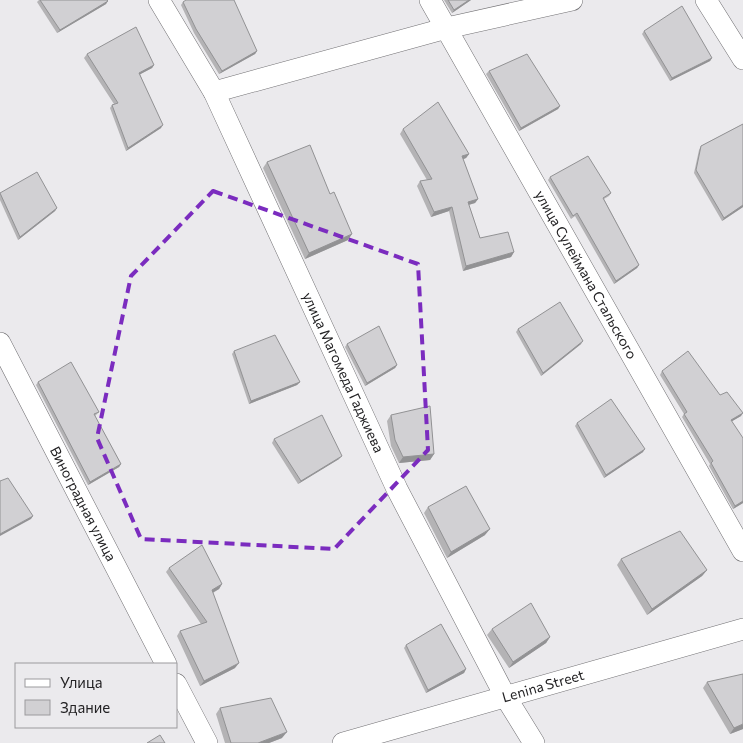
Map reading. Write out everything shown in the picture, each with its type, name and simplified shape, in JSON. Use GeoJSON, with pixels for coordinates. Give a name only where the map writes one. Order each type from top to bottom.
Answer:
{"type":"FeatureCollection","features":[{"type":"Feature","properties":{"kind":"street","name":"улица Магомеда Гаджиева"},"geometry":{"type":"LineString","coordinates":[[159,0],[214,92],[397,489],[506,696],[534,743]]}},
{"type":"Feature","properties":{"kind":"street","name":"улица Сулеймана Стальского"},"geometry":{"type":"LineString","coordinates":[[430,0],[743,551]]}},
{"type":"Feature","properties":{"kind":"street"},"geometry":{"type":"LineString","coordinates":[[214,92],[446,28],[572,0]]}},
{"type":"Feature","properties":{"kind":"street"},"geometry":{"type":"LineString","coordinates":[[706,0],[743,59]]}},
{"type":"Feature","properties":{"kind":"street","name":"Виноградная улица"},"geometry":{"type":"LineString","coordinates":[[0,343],[165,663]]}},
{"type":"Feature","properties":{"kind":"street","name":"Lenina Street"},"geometry":{"type":"LineString","coordinates":[[343,743],[743,629]]}},
{"type":"Feature","properties":{"kind":"street"},"geometry":{"type":"LineString","coordinates":[[178,688],[207,743]]}},
{"type":"Feature","properties":{"kind":"highlighted area"},"geometry":{"type":"Polygon","coordinates":[[[213,191],[418,264],[428,450],[334,549],[141,539],[97,438],[131,276],[213,191]]]}},
{"type":"Feature","properties":{"kind":"building"},"geometry":{"type":"Polygon","coordinates":[[[40,0],[107,0],[108,1],[60,30],[40,0]]]}},
{"type":"Feature","properties":{"kind":"building"},"geometry":{"type":"Polygon","coordinates":[[[186,0],[234,0],[257,51],[222,71],[196,29],[183,2],[186,0]]]}},
{"type":"Feature","properties":{"kind":"building"},"geometry":{"type":"Polygon","coordinates":[[[448,0],[469,0],[454,10],[448,0]]]}},
{"type":"Feature","properties":{"kind":"building"},"geometry":{"type":"Polygon","coordinates":[[[682,6],[712,58],[672,78],[644,31],[682,6]]]}},
{"type":"Feature","properties":{"kind":"building"},"geometry":{"type":"Polygon","coordinates":[[[136,27],[154,65],[139,73],[163,125],[128,148],[112,105],[118,103],[87,54],[136,27]]]}},
{"type":"Feature","properties":{"kind":"building"},"geometry":{"type":"Polygon","coordinates":[[[527,54],[560,106],[521,128],[489,71],[527,54]]]}},
{"type":"Feature","properties":{"kind":"building"},"geometry":{"type":"Polygon","coordinates":[[[438,102],[469,154],[462,156],[478,199],[468,202],[480,238],[508,232],[514,252],[466,266],[452,207],[434,212],[420,181],[432,179],[403,129],[438,102]]]}},
{"type":"Feature","properties":{"kind":"building"},"geometry":{"type":"Polygon","coordinates":[[[743,124],[743,205],[724,218],[696,170],[701,146],[743,124]]]}},
{"type":"Feature","properties":{"kind":"building"},"geometry":{"type":"Polygon","coordinates":[[[310,145],[330,194],[334,192],[352,234],[309,253],[267,162],[310,145]]]}},
{"type":"Feature","properties":{"kind":"building"},"geometry":{"type":"Polygon","coordinates":[[[588,156],[611,193],[603,198],[639,265],[616,281],[577,213],[573,216],[550,177],[588,156]]]}},
{"type":"Feature","properties":{"kind":"building"},"geometry":{"type":"Polygon","coordinates":[[[37,172],[57,208],[20,237],[0,193],[37,172]]]}},
{"type":"Feature","properties":{"kind":"building"},"geometry":{"type":"Polygon","coordinates":[[[560,302],[583,341],[543,373],[518,329],[560,302]]]}},
{"type":"Feature","properties":{"kind":"building"},"geometry":{"type":"Polygon","coordinates":[[[379,326],[397,365],[367,383],[347,344],[379,326]]]}},
{"type":"Feature","properties":{"kind":"building"},"geometry":{"type":"Polygon","coordinates":[[[275,335],[300,382],[251,401],[234,351],[275,335]]]}},
{"type":"Feature","properties":{"kind":"building"},"geometry":{"type":"Polygon","coordinates":[[[688,351],[720,395],[727,392],[743,413],[731,420],[743,438],[743,501],[735,506],[711,463],[713,461],[684,414],[687,412],[662,371],[688,351]]]}},
{"type":"Feature","properties":{"kind":"building"},"geometry":{"type":"Polygon","coordinates":[[[71,362],[99,412],[94,414],[121,464],[90,482],[38,382],[71,362]]]}},
{"type":"Feature","properties":{"kind":"building"},"geometry":{"type":"Polygon","coordinates":[[[611,399],[645,449],[606,475],[577,423],[611,399]]]}},
{"type":"Feature","properties":{"kind":"building"},"geometry":{"type":"Polygon","coordinates":[[[430,406],[434,454],[403,457],[395,440],[391,415],[430,406]]]}},
{"type":"Feature","properties":{"kind":"building"},"geometry":{"type":"Polygon","coordinates":[[[322,415],[342,456],[301,481],[274,439],[322,415]]]}},
{"type":"Feature","properties":{"kind":"building"},"geometry":{"type":"Polygon","coordinates":[[[8,478],[33,516],[0,534],[0,481],[8,478]]]}},
{"type":"Feature","properties":{"kind":"building"},"geometry":{"type":"Polygon","coordinates":[[[466,486],[490,529],[451,552],[428,507],[466,486]]]}},
{"type":"Feature","properties":{"kind":"building"},"geometry":{"type":"Polygon","coordinates":[[[680,531],[707,570],[652,609],[621,559],[680,531]]]}},
{"type":"Feature","properties":{"kind":"building"},"geometry":{"type":"Polygon","coordinates":[[[202,545],[222,584],[212,590],[239,663],[204,681],[180,631],[207,622],[169,568],[202,545]]]}},
{"type":"Feature","properties":{"kind":"building"},"geometry":{"type":"Polygon","coordinates":[[[531,603],[550,637],[513,662],[492,629],[531,603]]]}},
{"type":"Feature","properties":{"kind":"building"},"geometry":{"type":"Polygon","coordinates":[[[441,624],[466,669],[428,690],[406,645],[441,624]]]}},
{"type":"Feature","properties":{"kind":"building"},"geometry":{"type":"Polygon","coordinates":[[[743,674],[743,724],[734,728],[707,682],[743,674]]]}},
{"type":"Feature","properties":{"kind":"building"},"geometry":{"type":"Polygon","coordinates":[[[271,698],[287,732],[258,743],[231,743],[220,708],[271,698]]]}},
{"type":"Feature","properties":{"kind":"building"},"geometry":{"type":"Polygon","coordinates":[[[160,735],[165,743],[147,743],[160,735]]]}}]}
